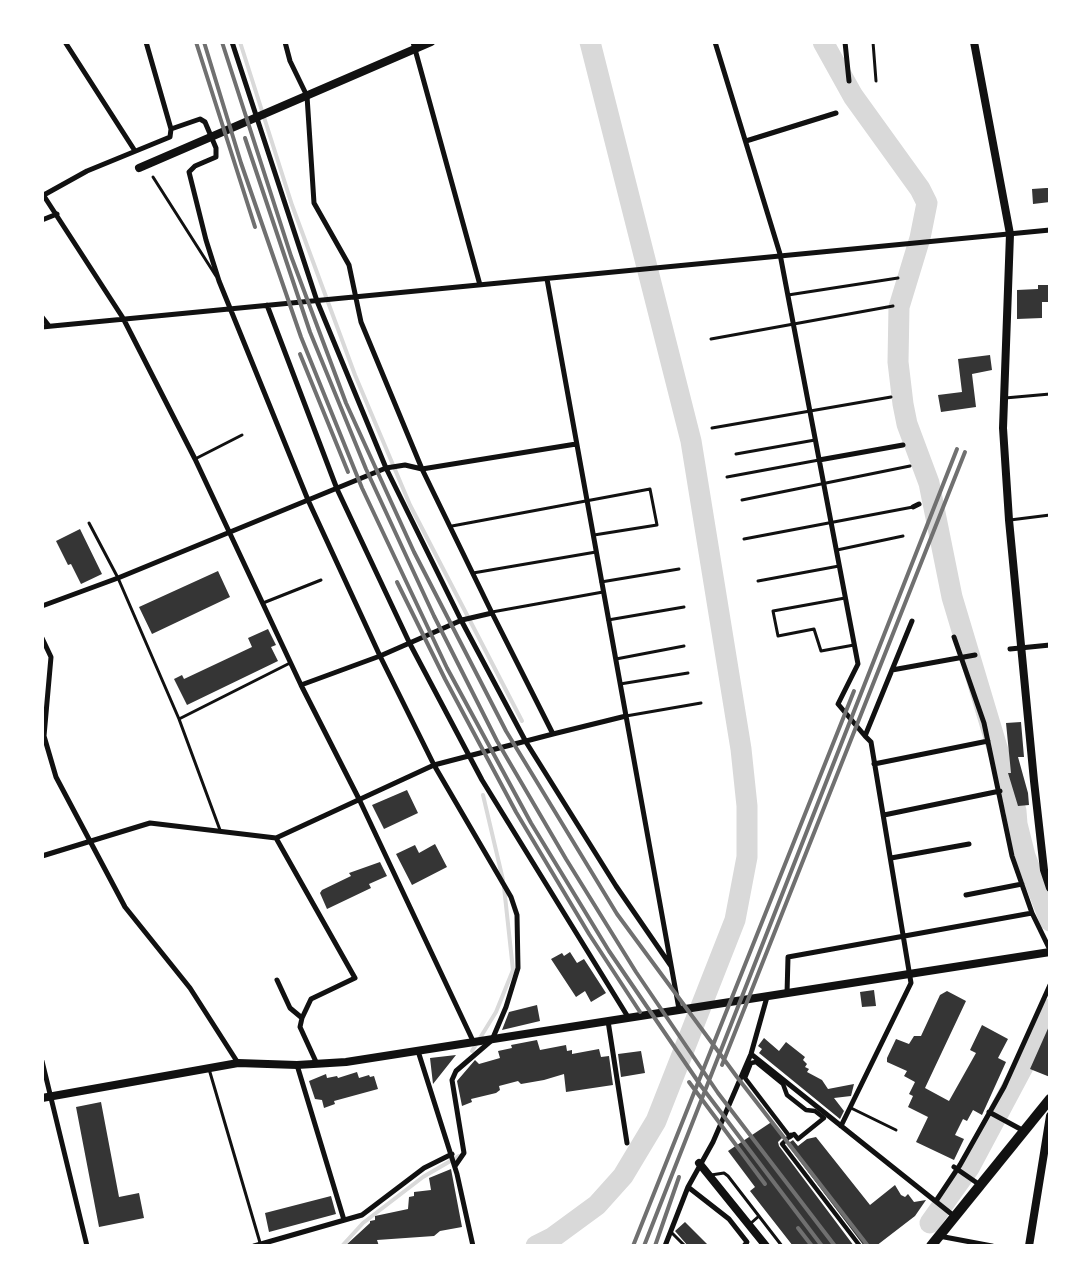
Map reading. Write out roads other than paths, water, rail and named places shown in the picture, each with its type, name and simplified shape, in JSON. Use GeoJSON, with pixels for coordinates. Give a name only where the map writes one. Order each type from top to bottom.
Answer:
{"type":"FeatureCollection","features":[{"type":"Feature","properties":{"kind":"main road"},"geometry":{"type":"LineString","coordinates":[[931,1246],[1050,1099]]}},
{"type":"Feature","properties":{"kind":"street"},"geometry":{"type":"LineString","coordinates":[[65,42],[135,151]]}},
{"type":"Feature","properties":{"kind":"street"},"geometry":{"type":"LineString","coordinates":[[146,42],[171,129],[170,137],[88,171],[43,195],[123,318],[230,530],[301,686],[359,799],[477,1042]]}},
{"type":"Feature","properties":{"kind":"street"},"geometry":{"type":"LineString","coordinates":[[232,42],[261,116],[319,300],[388,468],[462,620],[526,742],[616,886],[671,966]]}},
{"type":"Feature","properties":{"kind":"street"},"geometry":{"type":"LineString","coordinates":[[285,42],[290,61],[308,96],[314,203],[349,265],[361,322],[422,469],[452,526],[492,613],[553,734]]}},
{"type":"Feature","properties":{"kind":"street"},"geometry":{"type":"LineString","coordinates":[[140,168],[308,96],[414,46],[431,42]]}},
{"type":"Feature","properties":{"kind":"street"},"geometry":{"type":"LineString","coordinates":[[715,42],[780,254],[858,664],[838,704],[871,742],[911,973],[911,983],[841,1126]]}},
{"type":"Feature","properties":{"kind":"street"},"geometry":{"type":"LineString","coordinates":[[845,42],[849,81]]}},
{"type":"Feature","properties":{"kind":"street"},"geometry":{"type":"LineString","coordinates":[[974,42],[1010,234],[1003,428],[1009,520],[1037,810],[1044,870],[1050,888]]}},
{"type":"Feature","properties":{"kind":"street"},"geometry":{"type":"LineString","coordinates":[[414,46],[480,285]]}},
{"type":"Feature","properties":{"kind":"street"},"geometry":{"type":"LineString","coordinates":[[746,141],[836,113]]}},
{"type":"Feature","properties":{"kind":"street"},"geometry":{"type":"LineString","coordinates":[[171,129],[200,119],[205,122],[216,148],[216,157],[194,166],[189,176],[219,281],[308,500],[380,656],[434,765],[511,897],[517,915],[518,968],[492,1040],[456,1072],[452,1080],[464,1153],[455,1165]]}},
{"type":"Feature","properties":{"kind":"street"},"geometry":{"type":"LineString","coordinates":[[42,220],[57,214]]}},
{"type":"Feature","properties":{"kind":"street"},"geometry":{"type":"LineString","coordinates":[[42,327],[547,279],[780,254],[876,247],[1050,230]]}},
{"type":"Feature","properties":{"kind":"street"},"geometry":{"type":"LineString","coordinates":[[547,279],[679,1010]]}},
{"type":"Feature","properties":{"kind":"street"},"geometry":{"type":"LineString","coordinates":[[268,306],[337,488],[410,644],[469,755],[569,925],[628,1017]]}},
{"type":"Feature","properties":{"kind":"street"},"geometry":{"type":"LineString","coordinates":[[42,316],[49,326]]}},
{"type":"Feature","properties":{"kind":"street"},"geometry":{"type":"LineString","coordinates":[[42,606],[118,578],[230,530],[388,468],[405,465],[422,469],[576,444]]}},
{"type":"Feature","properties":{"kind":"street"},"geometry":{"type":"LineString","coordinates":[[819,460],[902,445]]}},
{"type":"Feature","properties":{"kind":"street"},"geometry":{"type":"LineString","coordinates":[[301,686],[410,644],[462,620],[492,613]]}},
{"type":"Feature","properties":{"kind":"street"},"geometry":{"type":"LineString","coordinates":[[865,736],[912,621]]}},
{"type":"Feature","properties":{"kind":"street"},"geometry":{"type":"LineString","coordinates":[[42,1098],[208,1066],[238,1063],[296,1065],[346,1062],[787,994],[1050,951],[1032,913],[1012,856],[1000,791],[984,723],[963,658],[954,637]]}},
{"type":"Feature","properties":{"kind":"street"},"geometry":{"type":"LineString","coordinates":[[42,638],[51,658],[44,736],[56,778],[125,907],[190,988],[238,1063]]}},
{"type":"Feature","properties":{"kind":"street"},"geometry":{"type":"LineString","coordinates":[[1010,649],[1050,645]]}},
{"type":"Feature","properties":{"kind":"street"},"geometry":{"type":"LineString","coordinates":[[892,670],[975,656]]}},
{"type":"Feature","properties":{"kind":"street"},"geometry":{"type":"LineString","coordinates":[[42,856],[88,840],[150,823],[276,838],[434,765],[626,716]]}},
{"type":"Feature","properties":{"kind":"street"},"geometry":{"type":"LineString","coordinates":[[874,764],[988,741]]}},
{"type":"Feature","properties":{"kind":"street"},"geometry":{"type":"LineString","coordinates":[[884,815],[1000,791]]}},
{"type":"Feature","properties":{"kind":"street"},"geometry":{"type":"LineString","coordinates":[[276,838],[355,978],[311,999],[302,1018],[300,1027],[318,1064]]}},
{"type":"Feature","properties":{"kind":"street"},"geometry":{"type":"LineString","coordinates":[[891,858],[969,844]]}},
{"type":"Feature","properties":{"kind":"street"},"geometry":{"type":"LineString","coordinates":[[966,895],[1022,884]]}},
{"type":"Feature","properties":{"kind":"street"},"geometry":{"type":"LineString","coordinates":[[787,994],[788,957],[1032,913]]}},
{"type":"Feature","properties":{"kind":"street"},"geometry":{"type":"LineString","coordinates":[[278,980],[290,1008],[302,1018]]}},
{"type":"Feature","properties":{"kind":"street"},"geometry":{"type":"LineString","coordinates":[[937,1202],[958,1170],[991,1112],[1050,985]]}},
{"type":"Feature","properties":{"kind":"street"},"geometry":{"type":"LineString","coordinates":[[666,1246],[688,1187],[699,1163],[712,1142],[751,1054],[767,997]]}},
{"type":"Feature","properties":{"kind":"street"},"geometry":{"type":"LineString","coordinates":[[608,1021],[628,1143]]}},
{"type":"Feature","properties":{"kind":"street"},"geometry":{"type":"LineString","coordinates":[[418,1051],[452,1154],[473,1246]]}},
{"type":"Feature","properties":{"kind":"street"},"geometry":{"type":"LineString","coordinates":[[751,1054],[954,1216]]}},
{"type":"Feature","properties":{"kind":"street"},"geometry":{"type":"LineString","coordinates":[[42,1061],[87,1246]]}},
{"type":"Feature","properties":{"kind":"street"},"geometry":{"type":"LineString","coordinates":[[756,1062],[783,1084],[787,1096],[806,1110],[815,1111],[824,1118],[798,1139],[794,1134],[790,1137],[746,1078],[751,1063],[756,1062]]}},
{"type":"Feature","properties":{"kind":"street"},"geometry":{"type":"LineString","coordinates":[[296,1065],[344,1220]]}},
{"type":"Feature","properties":{"kind":"street"},"geometry":{"type":"LineString","coordinates":[[991,1112],[1024,1131]]}},
{"type":"Feature","properties":{"kind":"street"},"geometry":{"type":"LineString","coordinates":[[1030,1246],[1050,1116]]}},
{"type":"Feature","properties":{"kind":"street"},"geometry":{"type":"LineString","coordinates":[[792,1134],[782,1144],[860,1246]]}},
{"type":"Feature","properties":{"kind":"street"},"geometry":{"type":"LineString","coordinates":[[254,1246],[362,1215],[424,1168],[452,1154]]}},
{"type":"Feature","properties":{"kind":"street"},"geometry":{"type":"LineString","coordinates":[[699,1163],[766,1246]]}},
{"type":"Feature","properties":{"kind":"street"},"geometry":{"type":"LineString","coordinates":[[958,1170],[980,1185]]}},
{"type":"Feature","properties":{"kind":"street"},"geometry":{"type":"LineString","coordinates":[[688,1187],[729,1219],[747,1242],[744,1246]]}},
{"type":"Feature","properties":{"kind":"street"},"geometry":{"type":"LineString","coordinates":[[939,1236],[992,1246]]}},
{"type":"Feature","properties":{"kind":"lane"},"geometry":{"type":"LineString","coordinates":[[873,42],[876,81]]}},
{"type":"Feature","properties":{"kind":"lane"},"geometry":{"type":"LineString","coordinates":[[153,177],[219,281]]}},
{"type":"Feature","properties":{"kind":"lane"},"geometry":{"type":"LineString","coordinates":[[787,295],[898,278]]}},
{"type":"Feature","properties":{"kind":"lane"},"geometry":{"type":"LineString","coordinates":[[711,338],[892,306]]}},
{"type":"Feature","properties":{"kind":"lane"},"geometry":{"type":"LineString","coordinates":[[1004,398],[1050,394]]}},
{"type":"Feature","properties":{"kind":"lane"},"geometry":{"type":"LineString","coordinates":[[712,428],[891,397]]}},
{"type":"Feature","properties":{"kind":"lane"},"geometry":{"type":"LineString","coordinates":[[195,459],[242,435]]}},
{"type":"Feature","properties":{"kind":"lane"},"geometry":{"type":"LineString","coordinates":[[736,454],[815,440]]}},
{"type":"Feature","properties":{"kind":"lane"},"geometry":{"type":"LineString","coordinates":[[727,477],[819,460]]}},
{"type":"Feature","properties":{"kind":"lane"},"geometry":{"type":"LineString","coordinates":[[742,500],[910,466]]}},
{"type":"Feature","properties":{"kind":"lane"},"geometry":{"type":"LineString","coordinates":[[452,526],[650,488],[657,525],[593,536]]}},
{"type":"Feature","properties":{"kind":"lane"},"geometry":{"type":"LineString","coordinates":[[744,539],[916,506]]}},
{"type":"Feature","properties":{"kind":"lane"},"geometry":{"type":"LineString","coordinates":[[1009,520],[1050,515]]}},
{"type":"Feature","properties":{"kind":"lane"},"geometry":{"type":"LineString","coordinates":[[89,522],[118,578],[179,719],[220,830]]}},
{"type":"Feature","properties":{"kind":"lane"},"geometry":{"type":"LineString","coordinates":[[836,550],[903,536]]}},
{"type":"Feature","properties":{"kind":"lane"},"geometry":{"type":"LineString","coordinates":[[473,573],[596,552]]}},
{"type":"Feature","properties":{"kind":"lane"},"geometry":{"type":"LineString","coordinates":[[758,581],[839,566]]}},
{"type":"Feature","properties":{"kind":"lane"},"geometry":{"type":"LineString","coordinates":[[601,582],[679,569]]}},
{"type":"Feature","properties":{"kind":"lane"},"geometry":{"type":"LineString","coordinates":[[263,603],[321,580]]}},
{"type":"Feature","properties":{"kind":"lane"},"geometry":{"type":"LineString","coordinates":[[492,613],[603,592]]}},
{"type":"Feature","properties":{"kind":"lane"},"geometry":{"type":"LineString","coordinates":[[845,598],[773,611],[778,636],[814,629],[821,651],[854,645]]}},
{"type":"Feature","properties":{"kind":"lane"},"geometry":{"type":"LineString","coordinates":[[608,620],[684,607]]}},
{"type":"Feature","properties":{"kind":"lane"},"geometry":{"type":"LineString","coordinates":[[615,659],[684,646]]}},
{"type":"Feature","properties":{"kind":"lane"},"geometry":{"type":"LineString","coordinates":[[179,719],[290,662]]}},
{"type":"Feature","properties":{"kind":"lane"},"geometry":{"type":"LineString","coordinates":[[620,684],[688,673]]}},
{"type":"Feature","properties":{"kind":"lane"},"geometry":{"type":"LineString","coordinates":[[626,716],[701,703]]}},
{"type":"Feature","properties":{"kind":"lane"},"geometry":{"type":"LineString","coordinates":[[208,1066],[260,1245]]}},
{"type":"Feature","properties":{"kind":"lane"},"geometry":{"type":"LineString","coordinates":[[851,1108],[896,1130]]}},
{"type":"Feature","properties":{"kind":"lane"},"geometry":{"type":"LineString","coordinates":[[709,1176],[720,1173],[728,1176],[782,1246]]}},
{"type":"Feature","properties":{"kind":"lane"},"geometry":{"type":"LineString","coordinates":[[749,1224],[759,1216]]}},
{"type":"Feature","properties":{"kind":"lane"},"geometry":{"type":"LineString","coordinates":[[671,1232],[685,1246]]}},
{"type":"Feature","properties":{"kind":"waterway"},"geometry":{"type":"LineString","coordinates":[[240,42],[292,205],[355,375],[410,505],[522,721]]}},
{"type":"Feature","properties":{"kind":"waterway"},"geometry":{"type":"LineString","coordinates":[[536,1246],[552,1238],[597,1205],[623,1176],[656,1121],[735,920],[747,857],[747,806],[741,749],[691,441],[590,42]]}},
{"type":"Feature","properties":{"kind":"waterway"},"geometry":{"type":"LineString","coordinates":[[823,42],[853,96],[920,189],[927,203],[920,238],[899,307],[898,362],[903,404],[907,424],[929,483],[952,597],[1016,811],[1017,824],[1025,856],[1050,921]]}},
{"type":"Feature","properties":{"kind":"waterway"},"geometry":{"type":"LineString","coordinates":[[483,795],[503,880]]}},
{"type":"Feature","properties":{"kind":"waterway"},"geometry":{"type":"LineString","coordinates":[[472,1051],[496,1012],[513,970],[504,887]]}},
{"type":"Feature","properties":{"kind":"waterway"},"geometry":{"type":"LineString","coordinates":[[930,1223],[969,1168],[1026,1061],[1050,1009]]}},
{"type":"Feature","properties":{"kind":"waterway"},"geometry":{"type":"LineString","coordinates":[[342,1246],[363,1223],[423,1177],[459,1156]]}},
{"type":"Feature","properties":{"kind":"railway"},"geometry":{"type":"LineString","coordinates":[[196,42],[255,227]]}},
{"type":"Feature","properties":{"kind":"railway"},"geometry":{"type":"LineString","coordinates":[[204,42],[241,163],[301,337],[362,488],[447,668],[531,823],[609,951],[701,1086],[822,1246]]}},
{"type":"Feature","properties":{"kind":"railway"},"geometry":{"type":"LineString","coordinates":[[222,42],[291,256],[346,403],[414,552],[506,731],[617,914],[737,1077],[868,1246]]}},
{"type":"Feature","properties":{"kind":"railway"},"geometry":{"type":"LineString","coordinates":[[245,138],[310,332],[366,469],[434,616],[497,741],[566,859],[636,972],[718,1093],[835,1246]]}},
{"type":"Feature","properties":{"kind":"railway"},"geometry":{"type":"LineString","coordinates":[[300,354],[348,472]]}},
{"type":"Feature","properties":{"kind":"railway"},"geometry":{"type":"LineString","coordinates":[[644,1246],[957,449]]}},
{"type":"Feature","properties":{"kind":"railway"},"geometry":{"type":"LineString","coordinates":[[722,1065],[965,452]]}},
{"type":"Feature","properties":{"kind":"railway"},"geometry":{"type":"LineString","coordinates":[[397,582],[445,679],[516,812],[589,934],[640,1012]]}},
{"type":"Feature","properties":{"kind":"railway"},"geometry":{"type":"LineString","coordinates":[[633,1246],[854,691]]}},
{"type":"Feature","properties":{"kind":"railway"},"geometry":{"type":"LineString","coordinates":[[689,1082],[765,1184]]}},
{"type":"Feature","properties":{"kind":"railway"},"geometry":{"type":"LineString","coordinates":[[655,1246],[679,1177]]}},
{"type":"Feature","properties":{"kind":"railway"},"geometry":{"type":"LineString","coordinates":[[798,1228],[812,1246]]}}]}
